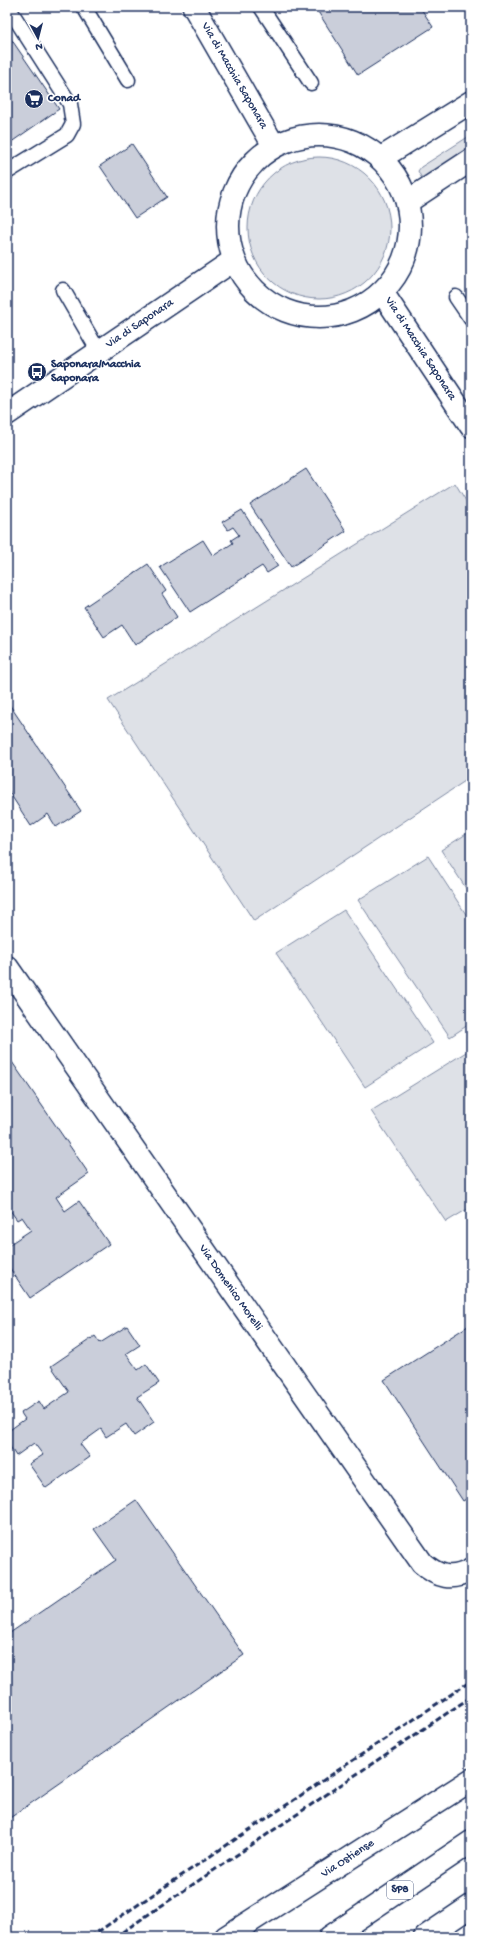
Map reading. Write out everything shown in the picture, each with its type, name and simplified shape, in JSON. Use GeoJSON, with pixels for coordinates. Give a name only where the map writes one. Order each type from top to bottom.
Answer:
{"type":"FeatureCollection","features":[{"type":"Feature","properties":{"kind":"street","name":"Via di Macchia Saponara"},"geometry":{"type":"LineString","coordinates":[[194,7],[274,146]]}},
{"type":"Feature","properties":{"kind":"street"},"geometry":{"type":"LineString","coordinates":[[381,158],[471,102]]}},
{"type":"Feature","properties":{"kind":"street"},"geometry":{"type":"LineString","coordinates":[[330,135],[357,142],[381,158],[397,178],[408,202],[411,226],[407,250],[398,273],[382,292],[358,309],[329,317],[300,315],[272,305],[249,286],[234,260],[227,235],[228,208],[238,183],[253,162],[274,146],[301,136],[330,135]]}},
{"type":"Feature","properties":{"kind":"street"},"geometry":{"type":"LineString","coordinates":[[408,202],[471,160]]}},
{"type":"Feature","properties":{"kind":"street","name":"Via di Saponara"},"geometry":{"type":"LineString","coordinates":[[7,414],[234,260]]}},
{"type":"Feature","properties":{"kind":"street","name":"Via di Macchia Saponara"},"geometry":{"type":"LineString","coordinates":[[382,292],[471,426]]}},
{"type":"Feature","properties":{"kind":"street","name":"Via Domenico Morelli"},"geometry":{"type":"LineString","coordinates":[[7,968],[14,994],[422,1563],[432,1572],[443,1576],[470,1572]]}},
{"type":"Feature","properties":{"kind":"street","name":"Via Ostiense"},"geometry":{"type":"LineString","coordinates":[[226,1937],[471,1780]]}},
{"type":"Feature","properties":{"kind":"street","name":"SP8"},"geometry":{"type":"LineString","coordinates":[[330,1937],[471,1842]]}},
{"type":"Feature","properties":{"kind":"street"},"geometry":{"type":"LineString","coordinates":[[425,1937],[471,1906]]}},
{"type":"Feature","properties":{"kind":"lane"},"geometry":{"type":"LineString","coordinates":[[7,172],[67,135],[73,124],[70,104],[8,7]]}},
{"type":"Feature","properties":{"kind":"lane"},"geometry":{"type":"LineString","coordinates":[[84,7],[128,80]]}},
{"type":"Feature","properties":{"kind":"lane"},"geometry":{"type":"LineString","coordinates":[[261,7],[311,83]]}},
{"type":"Feature","properties":{"kind":"lane"},"geometry":{"type":"LineString","coordinates":[[63,290],[99,352]]}},
{"type":"Feature","properties":{"kind":"lane"},"geometry":{"type":"LineString","coordinates":[[456,297],[471,319]]}},
{"type":"Feature","properties":{"kind":"shaded area"},"geometry":{"type":"Polygon","coordinates":[[[471,135],[471,150],[425,179],[421,177],[418,171],[421,167],[471,135]]]}},
{"type":"Feature","properties":{"kind":"shaded area"},"geometry":{"type":"Polygon","coordinates":[[[326,157],[353,165],[370,177],[385,201],[389,214],[389,242],[385,255],[370,279],[346,294],[333,298],[312,299],[285,291],[268,279],[253,255],[249,242],[248,221],[256,194],[268,177],[292,162],[305,158],[326,157]]]}},
{"type":"Feature","properties":{"kind":"shaded area"},"geometry":{"type":"Polygon","coordinates":[[[455,483],[471,509],[471,777],[254,921],[108,700],[455,483]]]}},
{"type":"Feature","properties":{"kind":"shaded area"},"geometry":{"type":"Polygon","coordinates":[[[471,831],[471,896],[441,850],[471,831]]]}},
{"type":"Feature","properties":{"kind":"shaded area"},"geometry":{"type":"Polygon","coordinates":[[[428,856],[471,922],[471,1023],[450,1037],[358,900],[428,856]]]}},
{"type":"Feature","properties":{"kind":"shaded area"},"geometry":{"type":"Polygon","coordinates":[[[344,910],[433,1043],[365,1087],[276,953],[344,910]]]}},
{"type":"Feature","properties":{"kind":"shaded area"},"geometry":{"type":"Polygon","coordinates":[[[471,1049],[471,1207],[446,1222],[371,1111],[471,1049]]]}},
{"type":"Feature","properties":{"kind":"building"},"geometry":{"type":"Polygon","coordinates":[[[315,7],[420,7],[433,27],[358,75],[315,7]]]}},
{"type":"Feature","properties":{"kind":"building"},"geometry":{"type":"Polygon","coordinates":[[[7,33],[59,109],[7,145],[7,33]]]}},
{"type":"Feature","properties":{"kind":"building"},"geometry":{"type":"Polygon","coordinates":[[[132,144],[167,197],[135,218],[100,166],[132,144]]]}},
{"type":"Feature","properties":{"kind":"building"},"geometry":{"type":"Polygon","coordinates":[[[306,469],[346,531],[291,567],[250,505],[306,469]]]}},
{"type":"Feature","properties":{"kind":"building"},"geometry":{"type":"Polygon","coordinates":[[[242,510],[278,566],[267,573],[262,566],[190,612],[160,567],[203,540],[213,556],[233,543],[231,540],[239,535],[233,527],[228,530],[222,522],[242,510]]]}},
{"type":"Feature","properties":{"kind":"building"},"geometry":{"type":"Polygon","coordinates":[[[148,564],[166,591],[162,594],[177,617],[135,645],[122,625],[104,637],[84,607],[148,564]]]}},
{"type":"Feature","properties":{"kind":"building"},"geometry":{"type":"Polygon","coordinates":[[[7,701],[81,811],[56,827],[48,814],[31,826],[7,789],[7,701]]]}},
{"type":"Feature","properties":{"kind":"building"},"geometry":{"type":"Polygon","coordinates":[[[10,1059],[89,1174],[56,1197],[65,1211],[79,1201],[109,1244],[30,1298],[7,1264],[7,1246],[31,1230],[22,1217],[17,1220],[7,1206],[7,1061],[10,1059]]]}},
{"type":"Feature","properties":{"kind":"building"},"geometry":{"type":"Polygon","coordinates":[[[471,1324],[471,1496],[463,1501],[384,1380],[471,1324]]]}},
{"type":"Feature","properties":{"kind":"building"},"geometry":{"type":"Polygon","coordinates":[[[127,1326],[140,1345],[126,1354],[138,1370],[146,1364],[159,1383],[137,1397],[154,1422],[134,1436],[126,1424],[106,1437],[101,1429],[80,1444],[90,1457],[46,1488],[29,1464],[43,1455],[34,1443],[16,1456],[7,1442],[7,1432],[25,1419],[21,1413],[39,1401],[44,1409],[69,1392],[51,1366],[95,1336],[100,1343],[127,1326]]]}},
{"type":"Feature","properties":{"kind":"building"},"geometry":{"type":"Polygon","coordinates":[[[136,1500],[244,1655],[7,1820],[7,1635],[116,1560],[94,1529],[136,1500]]]}},
{"type":"Feature","properties":{"kind":"railway"},"geometry":{"type":"LineString","coordinates":[[90,1937],[471,1681]]}},
{"type":"Feature","properties":{"kind":"railway"},"geometry":{"type":"LineString","coordinates":[[115,1937],[471,1697]]}},
{"type":"Feature","properties":{"kind":"place","name":"Conad"},"geometry":{"type":"Point","coordinates":[34,99]}},
{"type":"Feature","properties":{"kind":"place","name":"Saponara/Macchia Saponara"},"geometry":{"type":"Point","coordinates":[37,372]}}]}
